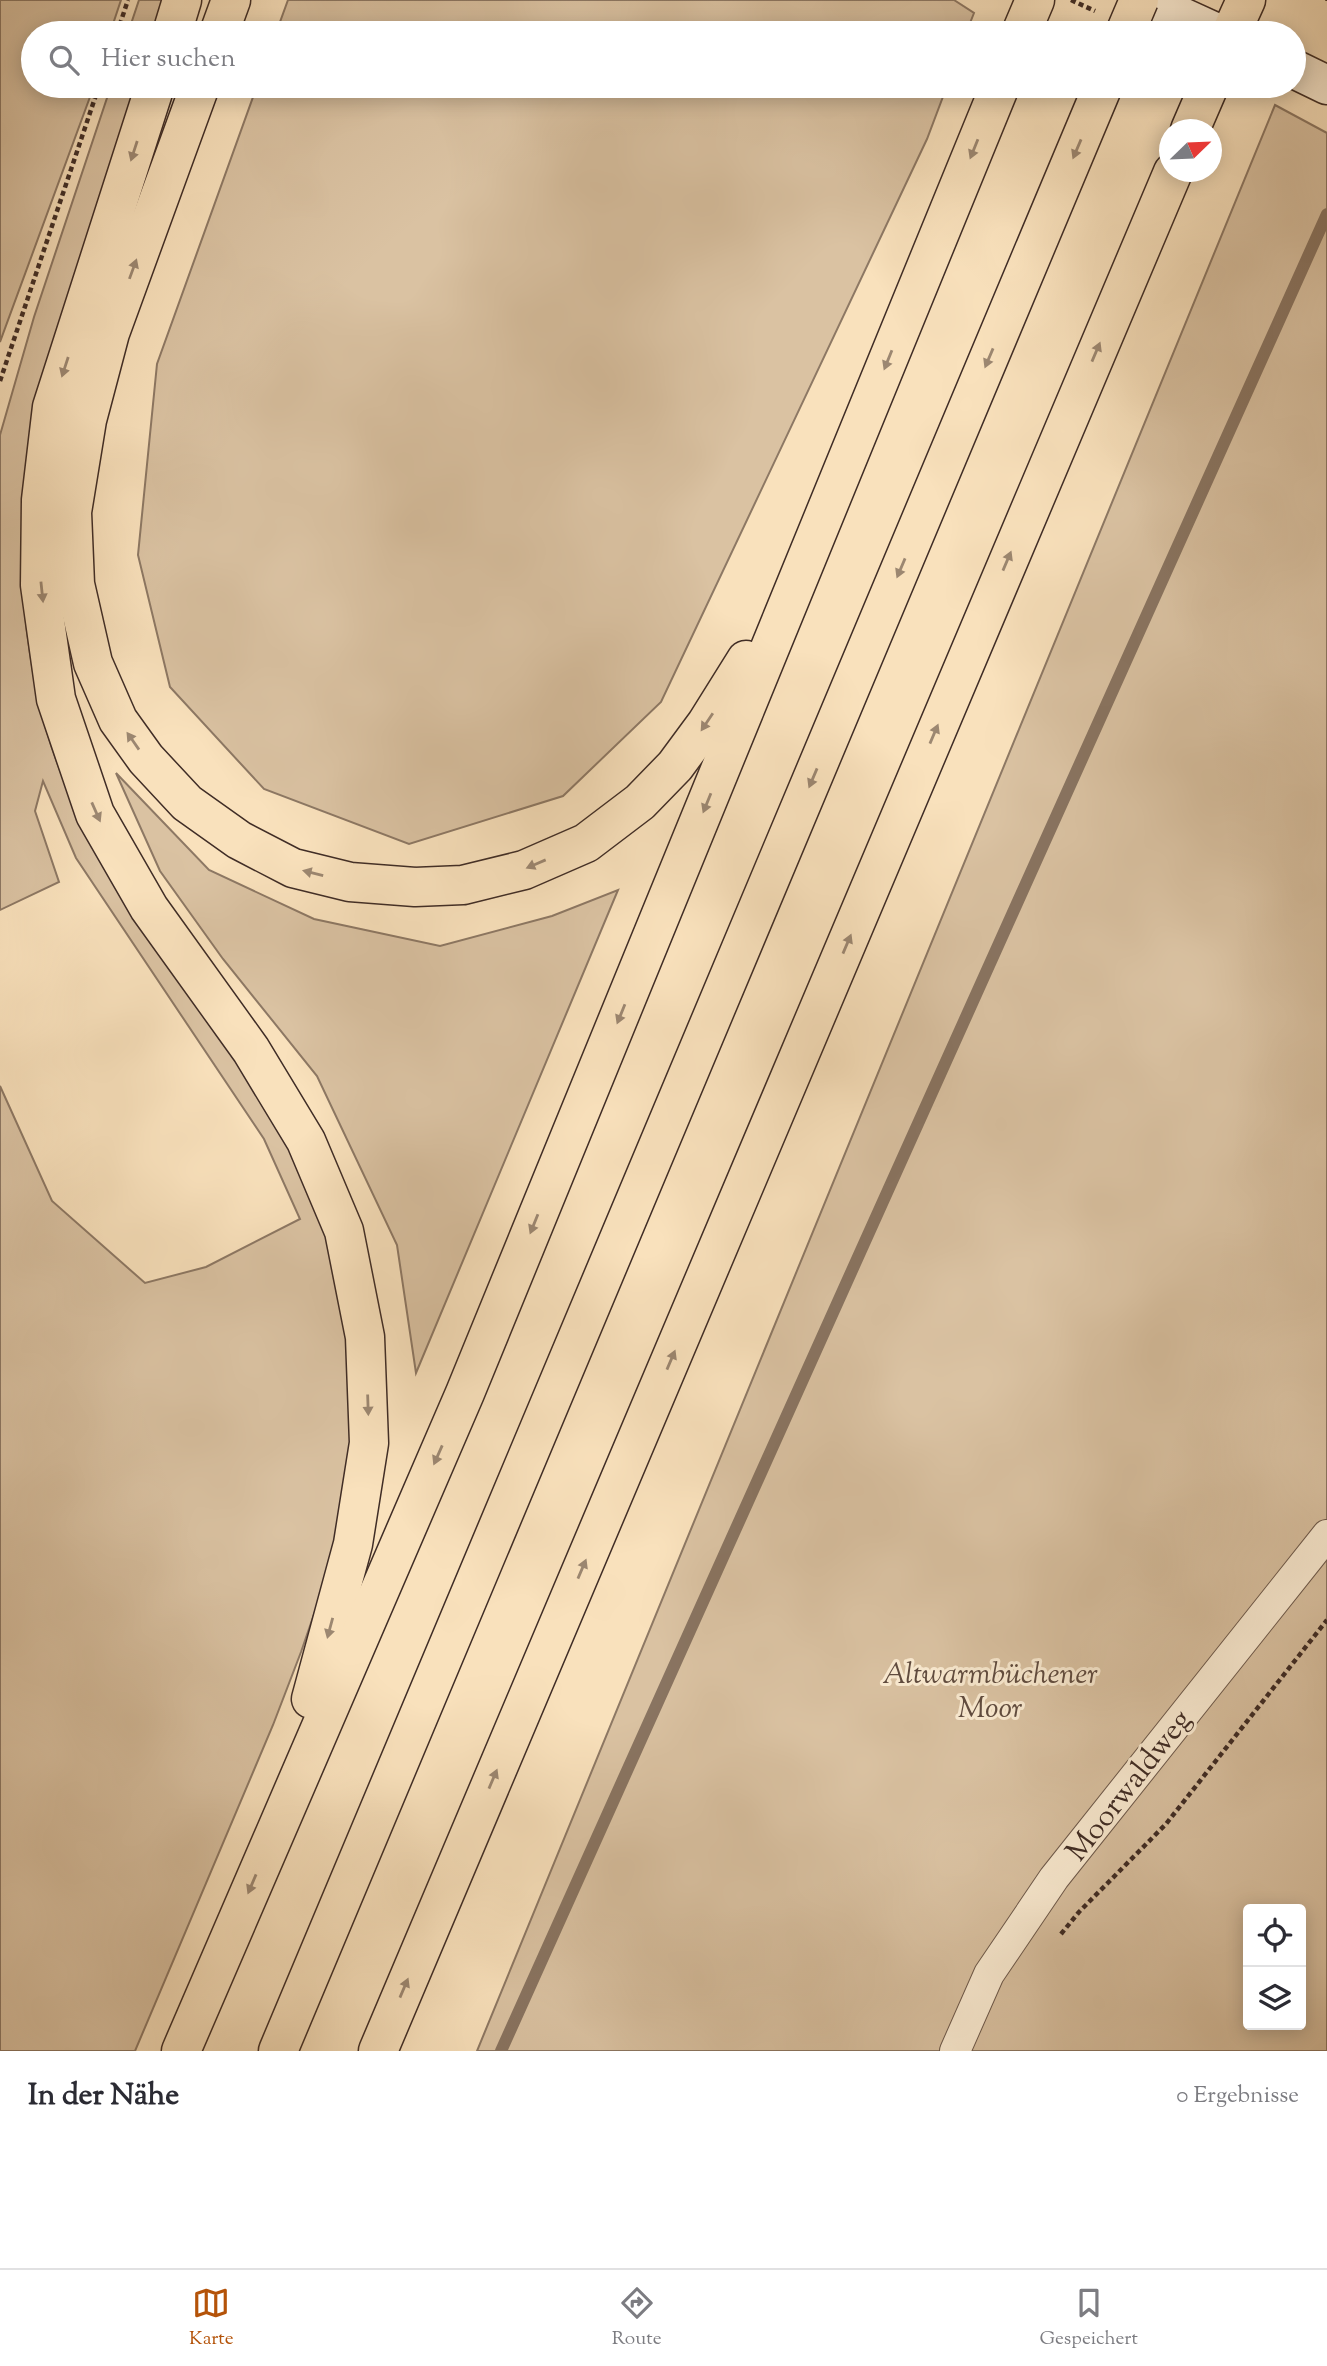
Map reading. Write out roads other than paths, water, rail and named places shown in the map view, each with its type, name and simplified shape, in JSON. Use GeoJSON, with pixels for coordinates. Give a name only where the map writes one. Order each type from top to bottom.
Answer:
{"type":"FeatureCollection","features":[{"type":"Feature","properties":{"kind":"highway"},"geometry":{"type":"LineString","coordinates":[[176,21],[182,0]]}},
{"type":"Feature","properties":{"kind":"highway"},"geometry":{"type":"LineString","coordinates":[[223,21],[231,0]]}},
{"type":"Feature","properties":{"kind":"highway"},"geometry":{"type":"LineString","coordinates":[[1236,21],[1246,0]]}},
{"type":"Feature","properties":{"kind":"highway"},"geometry":{"type":"LineString","coordinates":[[1136,21],[1151,4]]}},
{"type":"Feature","properties":{"kind":"highway"},"geometry":{"type":"LineString","coordinates":[[151,98],[52,407],[41,500],[40,585],[56,699],[95,814],[149,908],[251,1050],[306,1141],[344,1231],[365,1337],[369,1443],[353,1544],[279,1821]]}},
{"type":"Feature","properties":{"kind":"highway"},"geometry":{"type":"LineString","coordinates":[[196,98],[110,333],[87,420],[72,512],[75,584],[93,663],[118,720],[146,759],[187,803],[239,840],[293,868],[350,882],[415,887],[463,885],[524,870],[586,843],[640,802],[676,766],[733,680],[816,536]]}},
{"type":"Feature","properties":{"kind":"highway"},"geometry":{"type":"LineString","coordinates":[[181,2051],[465,1393],[995,98]]}},
{"type":"Feature","properties":{"kind":"highway"},"geometry":{"type":"LineString","coordinates":[[278,2051],[1098,98]]}},
{"type":"Feature","properties":{"kind":"highway"},"geometry":{"type":"LineString","coordinates":[[1195,119],[1203,98]]}},
{"type":"Feature","properties":{"kind":"highway"},"geometry":{"type":"LineString","coordinates":[[378,2051],[1168,182]]}},
{"type":"Feature","properties":{"kind":"main road"},"geometry":{"type":"LineString","coordinates":[[1151,4],[1190,21]]}},
{"type":"Feature","properties":{"kind":"main road"},"geometry":{"type":"LineString","coordinates":[[1306,75],[1327,85]]}},
{"type":"Feature","properties":{"kind":"street","name":"Moorwaldweg"},"geometry":{"type":"LineString","coordinates":[[955,2051],[989,1974],[1054,1878],[1327,1535]]}},
{"type":"Feature","properties":{"kind":"waterway"},"geometry":{"type":"LineString","coordinates":[[501,2051],[1327,214]]}},
{"type":"Feature","properties":{"kind":"park label","name":"Altwarmbüchener Moor"},"geometry":{"type":"Point","coordinates":[990,1690]}}]}
